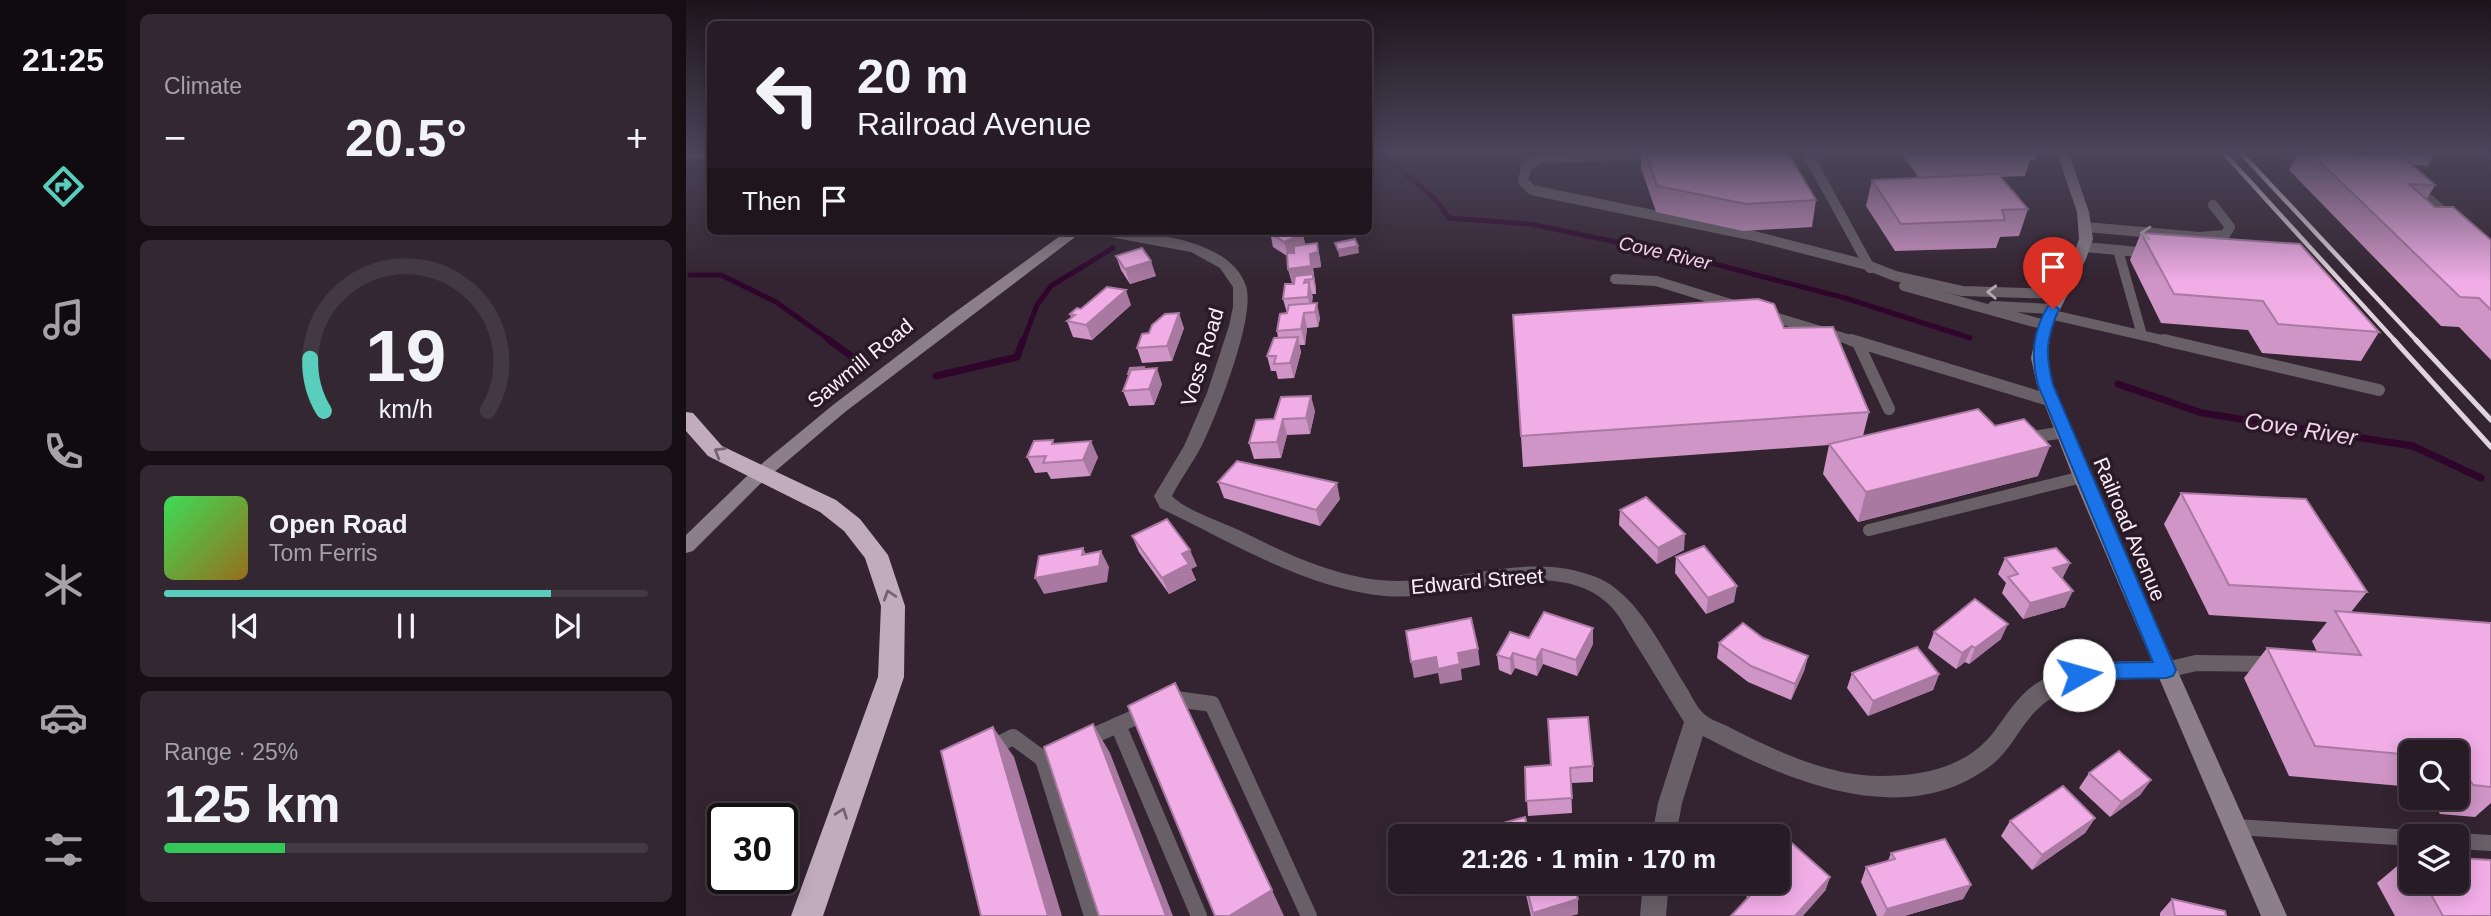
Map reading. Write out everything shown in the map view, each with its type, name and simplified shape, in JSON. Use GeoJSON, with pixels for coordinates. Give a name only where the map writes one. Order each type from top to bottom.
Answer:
{"type":"FeatureCollection","features":[{"type":"Feature","properties":{"kind":"highway"},"geometry":{"type":"LineString","coordinates":[[686,418],[715,451],[828,506],[852,525],[876,555],[893,606],[891,677],[807,916]]}},
{"type":"Feature","properties":{"kind":"street"},"geometry":{"type":"LineString","coordinates":[[2074,196],[2085,237]]}},
{"type":"Feature","properties":{"kind":"street"},"geometry":{"type":"LineString","coordinates":[[2425,196],[2491,253]]}},
{"type":"Feature","properties":{"kind":"street","name":"Sawmill Road"},"geometry":{"type":"LineString","coordinates":[[686,546],[761,474],[934,333],[1070,235]]}},
{"type":"Feature","properties":{"kind":"street","name":"Voss Road"},"geometry":{"type":"LineString","coordinates":[[1121,235],[1188,247],[1209,254],[1225,265],[1239,286],[1239,310],[1208,414],[1192,447],[1168,483],[1163,496],[1166,503]]}},
{"type":"Feature","properties":{"kind":"street","name":"Railroad Avenue"},"geometry":{"type":"LineString","coordinates":[[2085,237],[2052,310],[2039,358],[2052,401],[2082,477],[2274,916]]}},
{"type":"Feature","properties":{"kind":"street","name":"Edward Street"},"geometry":{"type":"LineString","coordinates":[[1166,503],[1306,568],[1382,588],[1416,588],[1528,573],[1566,575],[1595,585],[1618,600],[1625,609],[1696,721]]}},
{"type":"Feature","properties":{"kind":"street"},"geometry":{"type":"LineString","coordinates":[[1666,824],[1670,803],[1696,721],[1774,760],[1822,776],[1875,785],[1919,785],[1957,774],[1985,757],[2025,707],[2042,690],[2062,679],[2096,671],[2166,670]]}},
{"type":"Feature","properties":{"kind":"street"},"geometry":{"type":"LineString","coordinates":[[1653,916],[1655,894]]}},
{"type":"Feature","properties":{"kind":"lane"},"geometry":{"type":"LineString","coordinates":[[1560,196],[1750,235],[1867,265],[1895,276],[2052,310],[2142,335],[2379,390]]}},
{"type":"Feature","properties":{"kind":"lane"},"geometry":{"type":"LineString","coordinates":[[1830,196],[1867,265],[1886,281],[1968,305],[2052,310]]}},
{"type":"Feature","properties":{"kind":"lane"},"geometry":{"type":"LineString","coordinates":[[2085,237],[2224,235],[2229,232],[2230,227],[2213,205]]}},
{"type":"Feature","properties":{"kind":"lane"},"geometry":{"type":"LineString","coordinates":[[2085,237],[2118,250],[2157,254]]}},
{"type":"Feature","properties":{"kind":"lane"},"geometry":{"type":"LineString","coordinates":[[2118,250],[2142,335]]}},
{"type":"Feature","properties":{"kind":"lane"},"geometry":{"type":"LineString","coordinates":[[1615,279],[1656,281],[1745,309]]}},
{"type":"Feature","properties":{"kind":"lane"},"geometry":{"type":"LineString","coordinates":[[1968,305],[2052,310]]}},
{"type":"Feature","properties":{"kind":"lane"},"geometry":{"type":"LineString","coordinates":[[1758,313],[2052,401]]}},
{"type":"Feature","properties":{"kind":"lane"},"geometry":{"type":"LineString","coordinates":[[1858,343],[1889,409]]}},
{"type":"Feature","properties":{"kind":"lane"},"geometry":{"type":"LineString","coordinates":[[2017,440],[2064,432]]}},
{"type":"Feature","properties":{"kind":"lane"},"geometry":{"type":"LineString","coordinates":[[1869,530],[2082,477]]}},
{"type":"Feature","properties":{"kind":"lane"},"geometry":{"type":"LineString","coordinates":[[2166,670],[2196,663],[2291,665]]}},
{"type":"Feature","properties":{"kind":"lane"},"geometry":{"type":"LineString","coordinates":[[1043,759],[1176,699],[1213,704],[1310,916]]}},
{"type":"Feature","properties":{"kind":"lane"},"geometry":{"type":"LineString","coordinates":[[1118,725],[1199,916]]}},
{"type":"Feature","properties":{"kind":"lane"},"geometry":{"type":"LineString","coordinates":[[970,758],[1013,737],[1043,759],[1092,916]]}},
{"type":"Feature","properties":{"kind":"lane"},"geometry":{"type":"LineString","coordinates":[[2235,827],[2399,837]]}},
{"type":"Feature","properties":{"kind":"lane"},"geometry":{"type":"LineString","coordinates":[[2469,842],[2491,843]]}},
{"type":"Feature","properties":{"kind":"building"},"geometry":{"type":"Polygon","coordinates":[[[1705,196],[1813,196],[1816,200],[1746,204],[1705,196]]]}},
{"type":"Feature","properties":{"kind":"building"},"geometry":{"type":"Polygon","coordinates":[[[1882,196],[2017,196],[2028,209],[2002,210],[2005,220],[1901,224],[1882,196]]]}},
{"type":"Feature","properties":{"kind":"building"},"geometry":{"type":"Polygon","coordinates":[[[2355,196],[2422,196],[2435,207],[2453,207],[2491,240],[2491,310],[2479,298],[2460,297],[2355,196]]]}},
{"type":"Feature","properties":{"kind":"building"},"geometry":{"type":"Polygon","coordinates":[[[2141,233],[2300,244],[2379,332],[2278,324],[2263,301],[2174,294],[2141,233]]]}},
{"type":"Feature","properties":{"kind":"building"},"geometry":{"type":"Polygon","coordinates":[[[1274,235],[1301,235],[1284,242],[1274,235]]]}},
{"type":"Feature","properties":{"kind":"building"},"geometry":{"type":"Polygon","coordinates":[[[1355,239],[1358,246],[1338,250],[1335,243],[1355,239]]]}},
{"type":"Feature","properties":{"kind":"building"},"geometry":{"type":"Polygon","coordinates":[[[1317,243],[1318,252],[1310,254],[1311,266],[1288,269],[1287,253],[1294,253],[1294,246],[1317,243]]]}},
{"type":"Feature","properties":{"kind":"building"},"geometry":{"type":"Polygon","coordinates":[[[1142,248],[1151,261],[1125,269],[1116,256],[1142,248]]]}},
{"type":"Feature","properties":{"kind":"building"},"geometry":{"type":"Polygon","coordinates":[[[1313,274],[1313,279],[1305,280],[1304,283],[1309,282],[1308,297],[1283,299],[1285,284],[1294,284],[1295,276],[1313,274]]]}},
{"type":"Feature","properties":{"kind":"building"},"geometry":{"type":"Polygon","coordinates":[[[1107,287],[1126,290],[1086,325],[1067,321],[1075,315],[1070,314],[1077,308],[1081,309],[1107,287]]]}},
{"type":"Feature","properties":{"kind":"building"},"geometry":{"type":"Polygon","coordinates":[[[1758,299],[1774,304],[1784,328],[1833,327],[1869,412],[1521,436],[1513,315],[1758,299]]]}},
{"type":"Feature","properties":{"kind":"building"},"geometry":{"type":"Polygon","coordinates":[[[1317,303],[1315,312],[1304,313],[1301,329],[1277,331],[1280,314],[1287,313],[1289,305],[1317,303]]]}},
{"type":"Feature","properties":{"kind":"building"},"geometry":{"type":"Polygon","coordinates":[[[1179,313],[1167,346],[1137,348],[1142,334],[1149,333],[1152,325],[1165,314],[1179,313]]]}},
{"type":"Feature","properties":{"kind":"building"},"geometry":{"type":"Polygon","coordinates":[[[1298,337],[1290,363],[1274,364],[1276,356],[1267,356],[1274,338],[1298,337]]]}},
{"type":"Feature","properties":{"kind":"building"},"geometry":{"type":"Polygon","coordinates":[[[1144,367],[1131,370],[1128,374],[1130,368],[1144,367]]]}},
{"type":"Feature","properties":{"kind":"building"},"geometry":{"type":"Polygon","coordinates":[[[1157,368],[1149,389],[1123,391],[1131,370],[1157,368]]]}},
{"type":"Feature","properties":{"kind":"building"},"geometry":{"type":"Polygon","coordinates":[[[1311,396],[1306,418],[1283,419],[1277,442],[1249,443],[1256,420],[1274,419],[1281,397],[1311,396]]]}},
{"type":"Feature","properties":{"kind":"building"},"geometry":{"type":"Polygon","coordinates":[[[1978,409],[1995,426],[2024,419],[2050,446],[1866,492],[1829,444],[1978,409]]]}},
{"type":"Feature","properties":{"kind":"building"},"geometry":{"type":"Polygon","coordinates":[[[1053,440],[1052,444],[1091,441],[1083,460],[1043,463],[1046,456],[1027,457],[1034,441],[1053,440]]]}},
{"type":"Feature","properties":{"kind":"building"},"geometry":{"type":"Polygon","coordinates":[[[1237,461],[1337,483],[1316,510],[1218,482],[1237,461]]]}},
{"type":"Feature","properties":{"kind":"building"},"geometry":{"type":"Polygon","coordinates":[[[2181,493],[2306,499],[2367,592],[2229,585],[2181,493]]]}},
{"type":"Feature","properties":{"kind":"building"},"geometry":{"type":"Polygon","coordinates":[[[1646,497],[1685,534],[1658,548],[1620,510],[1646,497]]]}},
{"type":"Feature","properties":{"kind":"building"},"geometry":{"type":"Polygon","coordinates":[[[1167,519],[1190,550],[1182,554],[1189,564],[1162,578],[1132,536],[1167,519]]]}},
{"type":"Feature","properties":{"kind":"building"},"geometry":{"type":"Polygon","coordinates":[[[1704,546],[1737,586],[1708,598],[1676,557],[1704,546]]]}},
{"type":"Feature","properties":{"kind":"building"},"geometry":{"type":"Polygon","coordinates":[[[1083,548],[1082,555],[1101,551],[1099,566],[1035,578],[1039,556],[1083,548]]]}},
{"type":"Feature","properties":{"kind":"building"},"geometry":{"type":"Polygon","coordinates":[[[2056,548],[2070,563],[2053,568],[2073,591],[2030,603],[2008,577],[2018,574],[2005,558],[2056,548]]]}},
{"type":"Feature","properties":{"kind":"building"},"geometry":{"type":"Polygon","coordinates":[[[1975,599],[2008,624],[1975,648],[1972,646],[1962,653],[1934,632],[1975,599]]]}},
{"type":"Feature","properties":{"kind":"building"},"geometry":{"type":"Polygon","coordinates":[[[2335,611],[2491,623],[2491,787],[2473,785],[2469,778],[2469,740],[2399,740],[2399,754],[2315,746],[2267,648],[2361,655],[2335,611]]]}},
{"type":"Feature","properties":{"kind":"building"},"geometry":{"type":"Polygon","coordinates":[[[1544,612],[1593,628],[1576,660],[1542,649],[1536,660],[1513,653],[1510,659],[1497,655],[1510,632],[1529,638],[1544,612]]]}},
{"type":"Feature","properties":{"kind":"building"},"geometry":{"type":"Polygon","coordinates":[[[1471,618],[1478,649],[1458,653],[1460,664],[1438,669],[1436,657],[1411,662],[1406,631],[1471,618]]]}},
{"type":"Feature","properties":{"kind":"building"},"geometry":{"type":"Polygon","coordinates":[[[1743,623],[1763,638],[1808,656],[1795,684],[1751,666],[1719,643],[1743,623]]]}},
{"type":"Feature","properties":{"kind":"building"},"geometry":{"type":"Polygon","coordinates":[[[1917,647],[1939,674],[1873,701],[1852,673],[1917,647]]]}},
{"type":"Feature","properties":{"kind":"building"},"geometry":{"type":"Polygon","coordinates":[[[1175,683],[1272,890],[1229,916],[1215,916],[1128,706],[1175,683]]]}},
{"type":"Feature","properties":{"kind":"building"},"geometry":{"type":"Polygon","coordinates":[[[1588,717],[1593,766],[1570,768],[1572,798],[1526,801],[1525,767],[1551,765],[1548,719],[1588,717]]]}},
{"type":"Feature","properties":{"kind":"building"},"geometry":{"type":"Polygon","coordinates":[[[1093,724],[1166,916],[1099,916],[1044,747],[1093,724]]]}},
{"type":"Feature","properties":{"kind":"building"},"geometry":{"type":"Polygon","coordinates":[[[993,727],[1048,916],[981,916],[941,751],[993,727]]]}},
{"type":"Feature","properties":{"kind":"building"},"geometry":{"type":"Polygon","coordinates":[[[2119,751],[2151,780],[2121,802],[2089,773],[2119,751]]]}},
{"type":"Feature","properties":{"kind":"building"},"geometry":{"type":"Polygon","coordinates":[[[2063,786],[2095,818],[2042,855],[2010,821],[2063,786]]]}},
{"type":"Feature","properties":{"kind":"building"},"geometry":{"type":"Polygon","coordinates":[[[1525,817],[1527,824],[1500,824],[1525,817]]]}},
{"type":"Feature","properties":{"kind":"building"},"geometry":{"type":"Polygon","coordinates":[[[1945,839],[1971,885],[1887,909],[1866,867],[1895,859],[1891,853],[1945,839]]]}},
{"type":"Feature","properties":{"kind":"building"},"geometry":{"type":"Polygon","coordinates":[[[1790,841],[1830,877],[1795,916],[1731,916],[1751,894],[1790,894],[1790,841]]]}},
{"type":"Feature","properties":{"kind":"building"},"geometry":{"type":"Polygon","coordinates":[[[2469,859],[2491,860],[2491,916],[2443,916],[2431,894],[2469,894],[2469,859]]]}},
{"type":"Feature","properties":{"kind":"building"},"geometry":{"type":"Polygon","coordinates":[[[1528,894],[1577,894],[1578,899],[1533,913],[1528,894]]]}},
{"type":"Feature","properties":{"kind":"building"},"geometry":{"type":"Polygon","coordinates":[[[2172,899],[2225,911],[2226,916],[2175,916],[2172,899]]]}},
{"type":"Feature","properties":{"kind":"waterway","name":"Cove River"},"geometry":{"type":"LineString","coordinates":[[1431,196],[1449,218],[1530,224],[1684,256],[1845,298],[1970,338]]}},
{"type":"Feature","properties":{"kind":"waterway","name":"Cove River"},"geometry":{"type":"LineString","coordinates":[[1023,342],[1037,305],[1051,286],[1113,248]]}},
{"type":"Feature","properties":{"kind":"waterway","name":"Cove River"},"geometry":{"type":"LineString","coordinates":[[690,275],[721,275],[776,302],[832,342]]}},
{"type":"Feature","properties":{"kind":"waterway","name":"Cove River"},"geometry":{"type":"LineString","coordinates":[[829,340],[851,356]]}},
{"type":"Feature","properties":{"kind":"waterway","name":"Cove River"},"geometry":{"type":"LineString","coordinates":[[936,376],[1017,357],[1023,340]]}},
{"type":"Feature","properties":{"kind":"waterway","name":"Cove River"},"geometry":{"type":"LineString","coordinates":[[2118,384],[2202,413],[2413,446],[2481,478]]}},
{"type":"Feature","properties":{"kind":"railway"},"geometry":{"type":"LineString","coordinates":[[2263,196],[2396,342]]}},
{"type":"Feature","properties":{"kind":"railway"},"geometry":{"type":"LineString","coordinates":[[2281,196],[2418,342]]}},
{"type":"Feature","properties":{"kind":"railway"},"geometry":{"type":"LineString","coordinates":[[2394,340],[2491,447]]}},
{"type":"Feature","properties":{"kind":"railway"},"geometry":{"type":"LineString","coordinates":[[2416,340],[2491,420]]}},
{"type":"Feature","properties":{"kind":"route"},"geometry":{"type":"LineString","coordinates":[[2053,309],[2045,325],[2039,358],[2045,385],[2166,670],[2096,671],[2079,675]]}}]}
